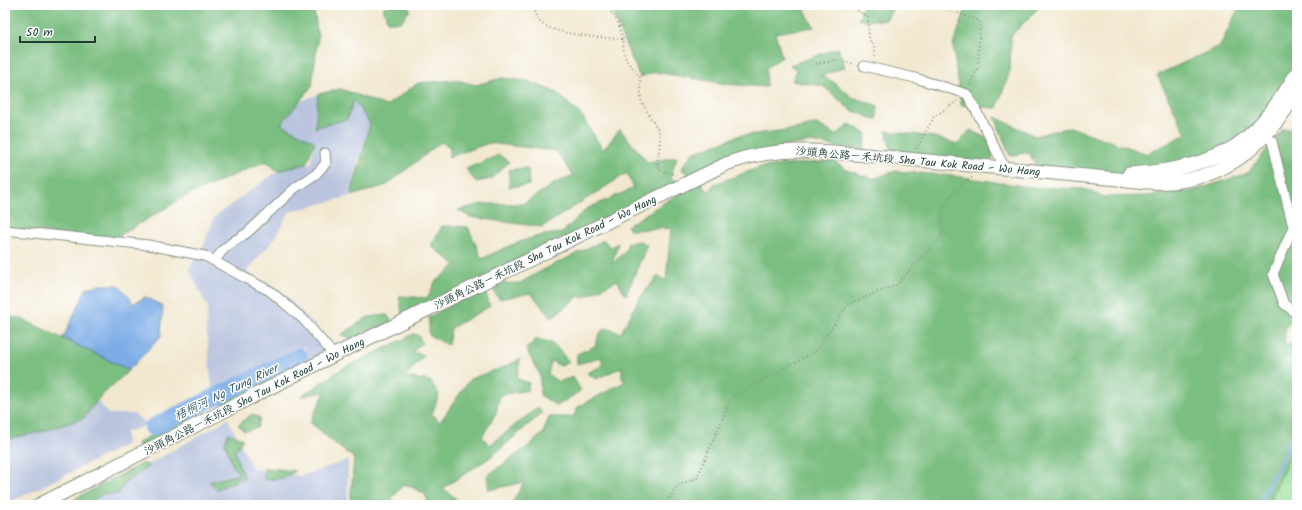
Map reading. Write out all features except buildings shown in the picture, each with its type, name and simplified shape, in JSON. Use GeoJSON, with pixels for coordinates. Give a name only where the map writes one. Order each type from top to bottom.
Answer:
{"type":"FeatureCollection","features":[{"type":"Feature","properties":{"kind":"main road","name":"沙頭角公路－禾坑段 Sha Tau Kok Road – Wo Hang"},"geometry":{"type":"LineString","coordinates":[[39,505],[334,355],[726,164],[745,157],[797,150],[990,166],[1151,182],[1171,182],[1207,174],[1227,166],[1246,154],[1262,130],[1265,118],[1279,100],[1297,72]]}},
{"type":"Feature","properties":{"kind":"main road","name":"沙頭角公路－禾坑段 Sha Tau Kok Road – Wo Hang"},"geometry":{"type":"LineString","coordinates":[[1262,130],[1278,122],[1297,92]]}},
{"type":"Feature","properties":{"kind":"street"},"geometry":{"type":"LineString","coordinates":[[864,66],[915,78],[967,94],[982,120],[992,144],[1005,168]]}},
{"type":"Feature","properties":{"kind":"street"},"geometry":{"type":"LineString","coordinates":[[1262,130],[1272,142],[1293,228],[1273,274],[1284,304],[1297,314]]}},
{"type":"Feature","properties":{"kind":"street"},"geometry":{"type":"LineString","coordinates":[[214,261],[224,249],[247,233],[295,188],[316,174],[326,163],[325,154]]}},
{"type":"Feature","properties":{"kind":"street"},"geometry":{"type":"LineString","coordinates":[[5,230],[148,245],[205,256],[270,291],[303,319],[334,355]]}},
{"type":"Feature","properties":{"kind":"path"},"geometry":{"type":"LineString","coordinates":[[529,5],[535,10],[539,20],[547,27],[569,34],[623,39]]}},
{"type":"Feature","properties":{"kind":"path"},"geometry":{"type":"LineString","coordinates":[[610,5],[610,12],[619,24],[626,60],[640,77],[641,100],[650,118],[659,131],[660,143],[658,166],[660,170],[693,180]]}},
{"type":"Feature","properties":{"kind":"path"},"geometry":{"type":"LineString","coordinates":[[847,5],[868,16],[869,39],[874,46],[876,61]]}},
{"type":"Feature","properties":{"kind":"path"},"geometry":{"type":"LineString","coordinates":[[910,159],[934,117],[967,94],[978,66],[980,21],[935,5]]}},
{"type":"Feature","properties":{"kind":"path"},"geometry":{"type":"LineString","coordinates":[[816,64],[836,60],[864,66]]}},
{"type":"Feature","properties":{"kind":"path"},"geometry":{"type":"LineString","coordinates":[[665,505],[677,486],[697,478],[732,397],[816,351],[848,304],[896,285],[941,237],[942,212],[948,198],[971,178],[982,173],[990,166]]}},
{"type":"Feature","properties":{"kind":"shaded area"},"geometry":{"type":"Polygon","coordinates":[[[318,94],[315,128],[351,96],[370,124],[358,160],[351,196],[289,212],[272,242],[246,272],[280,290],[333,344],[309,361],[305,347],[212,388],[206,327],[208,308],[189,269],[203,246],[215,216],[278,171],[311,163],[315,142],[281,124],[297,103],[318,94]]]}},
{"type":"Feature","properties":{"kind":"shaded area"},"geometry":{"type":"Polygon","coordinates":[[[97,400],[108,414],[134,414],[148,425],[125,432],[127,444],[5,505],[5,440],[53,429],[84,418],[97,400]]]}},
{"type":"Feature","properties":{"kind":"shaded area"},"geometry":{"type":"Polygon","coordinates":[[[228,419],[253,469],[301,476],[348,460],[348,505],[77,505],[228,419]]]}},
{"type":"Feature","properties":{"kind":"green space"},"geometry":{"type":"Polygon","coordinates":[[[5,5],[313,5],[318,36],[312,86],[281,124],[315,142],[306,164],[278,171],[266,161],[186,196],[110,241],[5,228],[5,5]]]}},
{"type":"Feature","properties":{"kind":"green space"},"geometry":{"type":"Polygon","coordinates":[[[390,5],[408,5],[410,10],[401,22],[388,22],[383,8],[390,5]]]}},
{"type":"Feature","properties":{"kind":"green space"},"geometry":{"type":"Polygon","coordinates":[[[610,5],[802,5],[814,27],[775,33],[782,57],[766,68],[766,87],[727,84],[655,72],[640,77],[610,5]]]}},
{"type":"Feature","properties":{"kind":"green space"},"geometry":{"type":"Polygon","coordinates":[[[864,5],[895,5],[886,20],[858,20],[864,5]]]}},
{"type":"Feature","properties":{"kind":"green space"},"geometry":{"type":"Polygon","coordinates":[[[924,5],[1041,5],[1011,36],[1010,71],[997,108],[961,105],[953,45],[966,9],[924,5]]]}},
{"type":"Feature","properties":{"kind":"green space"},"geometry":{"type":"Polygon","coordinates":[[[1240,5],[1297,5],[1297,97],[1224,160],[1194,172],[1177,176],[1129,177],[1036,167],[1029,152],[1010,156],[995,117],[1035,136],[1070,127],[1147,154],[1186,134],[1157,75],[1220,46],[1240,5]]]}},
{"type":"Feature","properties":{"kind":"green space"},"geometry":{"type":"Polygon","coordinates":[[[838,48],[845,67],[821,76],[832,81],[852,97],[878,106],[877,120],[851,110],[823,86],[792,81],[797,70],[790,65],[838,48]]]}},
{"type":"Feature","properties":{"kind":"green space"},"geometry":{"type":"Polygon","coordinates":[[[502,78],[528,81],[557,93],[582,116],[603,150],[620,129],[647,162],[677,157],[670,178],[678,182],[403,318],[399,296],[428,298],[435,282],[456,265],[431,246],[442,226],[468,227],[482,259],[531,238],[562,233],[586,209],[634,188],[627,173],[542,227],[470,217],[458,210],[483,204],[523,204],[555,183],[574,176],[556,151],[489,143],[449,157],[450,147],[441,142],[387,185],[351,196],[370,124],[354,100],[347,119],[315,128],[318,94],[341,89],[386,106],[418,83],[456,80],[476,85],[502,78]]]}},
{"type":"Feature","properties":{"kind":"green space"},"geometry":{"type":"Polygon","coordinates":[[[817,124],[836,135],[850,124],[867,134],[863,152],[812,142],[791,145],[690,176],[681,169],[693,153],[738,136],[795,129],[817,124]]]}},
{"type":"Feature","properties":{"kind":"green space"},"geometry":{"type":"Polygon","coordinates":[[[1283,129],[1297,129],[1297,321],[1286,325],[1284,345],[1297,343],[1297,439],[1268,505],[511,505],[524,482],[489,490],[487,476],[530,445],[543,433],[549,417],[573,417],[578,407],[626,381],[622,379],[622,367],[596,379],[587,373],[602,366],[602,357],[577,364],[577,354],[595,346],[599,334],[605,328],[621,333],[639,299],[658,276],[666,281],[671,228],[630,230],[627,226],[700,180],[705,189],[709,192],[714,184],[761,167],[834,161],[847,170],[873,179],[895,171],[954,176],[1030,187],[1084,189],[1103,197],[1146,196],[1193,191],[1248,173],[1283,129]]]}},
{"type":"Feature","properties":{"kind":"green space"},"geometry":{"type":"Polygon","coordinates":[[[970,130],[990,140],[993,159],[975,170],[891,149],[886,131],[934,137],[958,144],[970,130]]]}},
{"type":"Feature","properties":{"kind":"green space"},"geometry":{"type":"Polygon","coordinates":[[[499,155],[509,162],[491,179],[476,182],[466,169],[499,155]]]}},
{"type":"Feature","properties":{"kind":"green space"},"geometry":{"type":"Polygon","coordinates":[[[528,169],[529,185],[509,187],[509,170],[528,169]]]}},
{"type":"Feature","properties":{"kind":"green space"},"geometry":{"type":"Polygon","coordinates":[[[604,240],[610,248],[618,243],[612,264],[625,251],[628,243],[640,241],[647,245],[626,295],[617,280],[583,298],[579,296],[551,318],[531,293],[499,299],[489,284],[520,283],[604,240]]]}},
{"type":"Feature","properties":{"kind":"green space"},"geometry":{"type":"Polygon","coordinates":[[[479,290],[486,294],[490,306],[451,328],[448,345],[429,335],[429,317],[479,290]]]}},
{"type":"Feature","properties":{"kind":"green space"},"geometry":{"type":"Polygon","coordinates":[[[387,315],[393,322],[372,331],[362,331],[362,339],[357,341],[341,335],[368,317],[387,315]]]}},
{"type":"Feature","properties":{"kind":"green space"},"geometry":{"type":"Polygon","coordinates":[[[5,317],[20,318],[129,370],[97,400],[84,418],[44,431],[5,440],[5,317]]]}},
{"type":"Feature","properties":{"kind":"green space"},"geometry":{"type":"Polygon","coordinates":[[[414,334],[419,336],[422,343],[412,352],[424,355],[405,377],[430,381],[439,394],[432,414],[440,422],[470,379],[507,366],[520,359],[517,379],[529,383],[528,390],[500,395],[496,413],[482,437],[490,445],[538,407],[542,413],[492,456],[443,488],[460,502],[459,505],[430,505],[424,493],[404,484],[392,498],[394,505],[350,505],[354,458],[310,422],[325,392],[301,396],[342,369],[414,334]]]}},
{"type":"Feature","properties":{"kind":"green space"},"geometry":{"type":"Polygon","coordinates":[[[537,339],[553,343],[569,362],[561,366],[551,361],[548,374],[558,382],[573,377],[580,389],[580,391],[557,406],[540,395],[540,375],[526,349],[537,339]]]}},
{"type":"Feature","properties":{"kind":"green space"},"geometry":{"type":"Polygon","coordinates":[[[301,353],[306,359],[297,370],[227,403],[204,404],[202,398],[219,399],[269,374],[278,364],[301,353]]]}},
{"type":"Feature","properties":{"kind":"green space"},"geometry":{"type":"Polygon","coordinates":[[[252,414],[260,418],[257,428],[244,431],[238,425],[252,414]]]}},
{"type":"Feature","properties":{"kind":"green space"},"geometry":{"type":"Polygon","coordinates":[[[195,415],[204,417],[141,450],[137,443],[187,416],[195,415]]]}},
{"type":"Feature","properties":{"kind":"green space"},"geometry":{"type":"Polygon","coordinates":[[[228,433],[243,439],[235,451],[239,466],[245,477],[217,489],[209,482],[239,474],[233,466],[225,443],[228,433]]]}},
{"type":"Feature","properties":{"kind":"green space"},"geometry":{"type":"Polygon","coordinates":[[[1297,439],[1297,505],[1268,505],[1297,439]]]}},
{"type":"Feature","properties":{"kind":"green space"},"geometry":{"type":"Polygon","coordinates":[[[143,463],[149,466],[124,484],[118,494],[102,494],[89,505],[75,501],[76,498],[143,463]]]}},
{"type":"Feature","properties":{"kind":"green space"},"geometry":{"type":"Polygon","coordinates":[[[264,468],[295,471],[284,478],[264,480],[264,468]]]}},
{"type":"Feature","properties":{"kind":"water"},"geometry":{"type":"Polygon","coordinates":[[[101,285],[118,285],[128,295],[133,304],[145,297],[163,306],[161,336],[129,370],[63,338],[87,288],[101,285]]]}},
{"type":"Feature","properties":{"kind":"waterway","name":"梧桐河 Ng Tung River"},"geometry":{"type":"LineString","coordinates":[[153,427],[299,357]]}},
{"type":"Feature","properties":{"kind":"waterway"},"geometry":{"type":"LineString","coordinates":[[1258,505],[1283,457],[1297,425]]}}]}
